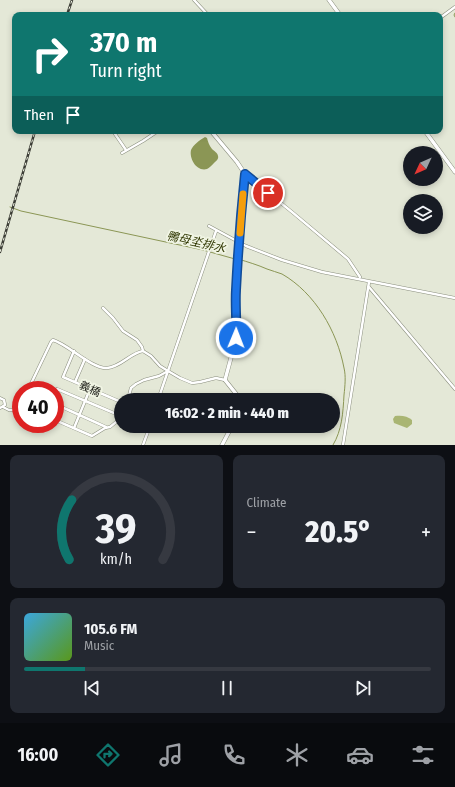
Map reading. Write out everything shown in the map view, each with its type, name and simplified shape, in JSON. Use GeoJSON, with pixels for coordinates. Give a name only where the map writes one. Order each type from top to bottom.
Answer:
{"type":"FeatureCollection","features":[{"type":"Feature","properties":{"kind":"street"},"geometry":{"type":"LineString","coordinates":[[194,0],[205,12]]}},
{"type":"Feature","properties":{"kind":"street"},"geometry":{"type":"LineString","coordinates":[[329,0],[338,12]]}},
{"type":"Feature","properties":{"kind":"street"},"geometry":{"type":"LineString","coordinates":[[443,16],[455,7]]}},
{"type":"Feature","properties":{"kind":"street"},"geometry":{"type":"LineString","coordinates":[[115,134],[126,150]]}},
{"type":"Feature","properties":{"kind":"street"},"geometry":{"type":"LineString","coordinates":[[122,153],[154,134]]}},
{"type":"Feature","properties":{"kind":"street"},"geometry":{"type":"LineString","coordinates":[[214,134],[245,174],[348,259],[360,277]]}},
{"type":"Feature","properties":{"kind":"street"},"geometry":{"type":"LineString","coordinates":[[427,134],[455,172]]}},
{"type":"Feature","properties":{"kind":"street"},"geometry":{"type":"LineString","coordinates":[[225,380],[236,338],[237,326],[235,310],[237,263],[245,174]]}},
{"type":"Feature","properties":{"kind":"street"},"geometry":{"type":"LineString","coordinates":[[208,226],[239,242],[282,260],[322,272],[455,298]]}},
{"type":"Feature","properties":{"kind":"street"},"geometry":{"type":"LineString","coordinates":[[160,393],[216,230]]}},
{"type":"Feature","properties":{"kind":"street"},"geometry":{"type":"LineString","coordinates":[[343,445],[369,282]]}},
{"type":"Feature","properties":{"kind":"street"},"geometry":{"type":"LineString","coordinates":[[369,287],[455,389]]}},
{"type":"Feature","properties":{"kind":"street"},"geometry":{"type":"LineString","coordinates":[[103,308],[123,331],[137,340],[143,351],[151,356],[160,366],[180,378],[192,383],[216,378],[225,380],[235,393]]}},
{"type":"Feature","properties":{"kind":"street"},"geometry":{"type":"LineString","coordinates":[[32,381],[53,340],[74,351],[93,364],[108,368],[122,364],[139,352],[143,351]]}},
{"type":"Feature","properties":{"kind":"street","name":"義橋"},"geometry":{"type":"LineString","coordinates":[[74,351],[63,376],[114,399]]}},
{"type":"Feature","properties":{"kind":"street"},"geometry":{"type":"LineString","coordinates":[[75,382],[85,359]]}},
{"type":"Feature","properties":{"kind":"street"},"geometry":{"type":"LineString","coordinates":[[130,393],[132,388],[136,384],[144,380],[160,376],[168,371]]}},
{"type":"Feature","properties":{"kind":"street"},"geometry":{"type":"LineString","coordinates":[[74,428],[90,389]]}},
{"type":"Feature","properties":{"kind":"street","name":"義橋"},"geometry":{"type":"LineString","coordinates":[[64,392],[114,414]]}},
{"type":"Feature","properties":{"kind":"street"},"geometry":{"type":"LineString","coordinates":[[0,398],[4,400],[5,405],[1,408],[12,410]]}},
{"type":"Feature","properties":{"kind":"street"},"geometry":{"type":"LineString","coordinates":[[64,408],[108,428]]}},
{"type":"Feature","properties":{"kind":"street"},"geometry":{"type":"LineString","coordinates":[[64,424],[92,436],[114,423]]}},
{"type":"Feature","properties":{"kind":"street"},"geometry":{"type":"LineString","coordinates":[[143,445],[147,433]]}},
{"type":"Feature","properties":{"kind":"street"},"geometry":{"type":"LineString","coordinates":[[222,445],[228,433]]}},
{"type":"Feature","properties":{"kind":"shaded area"},"geometry":{"type":"Polygon","coordinates":[[[205,137],[218,157],[217,160],[207,169],[200,169],[194,164],[191,157],[191,150],[193,146],[205,137]]]}},
{"type":"Feature","properties":{"kind":"shaded area"},"geometry":{"type":"Polygon","coordinates":[[[395,416],[408,418],[412,420],[412,424],[407,428],[394,423],[393,419],[395,416]]]}},
{"type":"Feature","properties":{"kind":"waterway"},"geometry":{"type":"LineString","coordinates":[[455,13],[455,17]]}},
{"type":"Feature","properties":{"kind":"waterway","name":"鴨母坔排水"},"geometry":{"type":"LineString","coordinates":[[10,207],[21,211],[203,250],[235,259]]}},
{"type":"Feature","properties":{"kind":"waterway","name":"鴨母坔排水"},"geometry":{"type":"LineString","coordinates":[[238,259],[282,274],[294,282],[314,302],[330,327],[341,354],[345,371],[342,421],[333,445]]}},
{"type":"Feature","properties":{"kind":"railway"},"geometry":{"type":"LineString","coordinates":[[68,12],[72,0]]}},
{"type":"Feature","properties":{"kind":"railway"},"geometry":{"type":"LineString","coordinates":[[0,252],[34,134]]}},
{"type":"Feature","properties":{"kind":"slow traffic"},"geometry":{"type":"LineString","coordinates":[[240,233],[243,194]]}},
{"type":"Feature","properties":{"kind":"route"},"geometry":{"type":"LineString","coordinates":[[236,338],[237,326],[235,310],[245,174],[268,193]]}}]}
